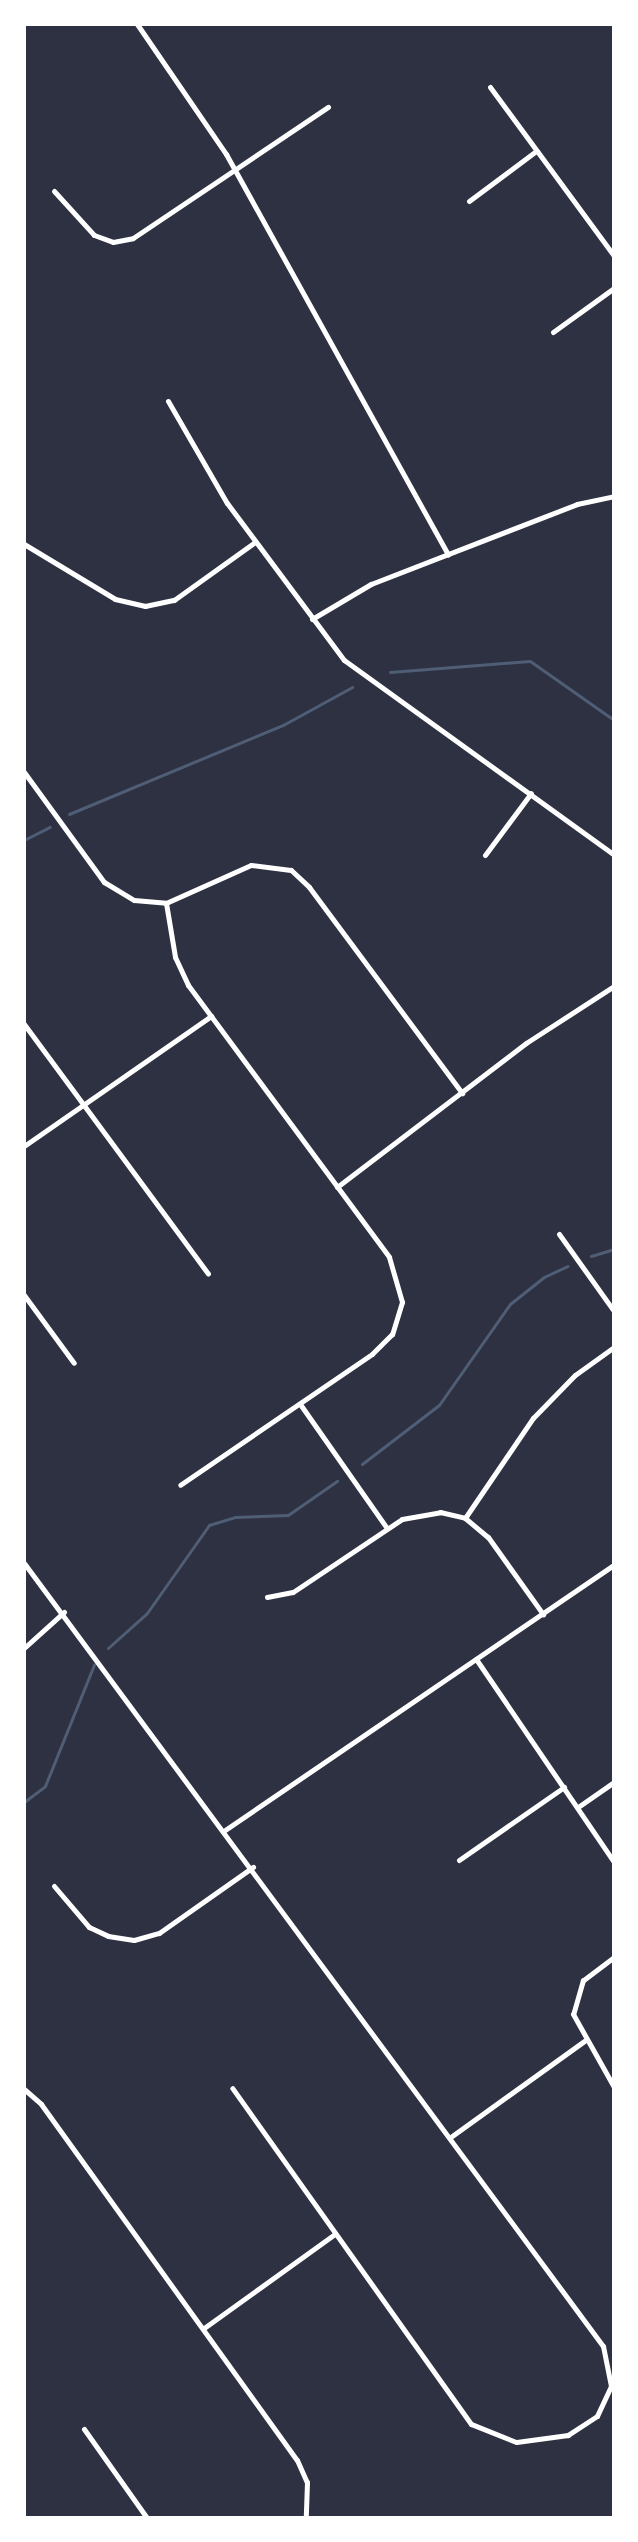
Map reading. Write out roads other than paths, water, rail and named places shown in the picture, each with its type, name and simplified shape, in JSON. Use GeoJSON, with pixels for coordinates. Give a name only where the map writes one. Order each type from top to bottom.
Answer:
{"type":"FeatureCollection","features":[{"type":"Feature","properties":{"kind":"street"},"geometry":{"type":"LineString","coordinates":[[137,24],[236,173],[448,555]]}},
{"type":"Feature","properties":{"kind":"street"},"geometry":{"type":"LineString","coordinates":[[490,87],[614,256]]}},
{"type":"Feature","properties":{"kind":"street"},"geometry":{"type":"LineString","coordinates":[[54,191],[85,229],[113,242],[133,238],[236,173],[328,107]]}},
{"type":"Feature","properties":{"kind":"street"},"geometry":{"type":"LineString","coordinates":[[469,201],[536,151]]}},
{"type":"Feature","properties":{"kind":"street"},"geometry":{"type":"LineString","coordinates":[[553,332],[614,288]]}},
{"type":"Feature","properties":{"kind":"street"},"geometry":{"type":"LineString","coordinates":[[168,401],[212,481],[255,542],[312,619],[366,680],[445,729],[614,855]]}},
{"type":"Feature","properties":{"kind":"street"},"geometry":{"type":"LineString","coordinates":[[312,619],[371,584],[577,504],[614,496]]}},
{"type":"Feature","properties":{"kind":"street"},"geometry":{"type":"LineString","coordinates":[[24,544],[115,599],[145,606],[174,600],[255,542]]}},
{"type":"Feature","properties":{"kind":"street"},"geometry":{"type":"LineString","coordinates":[[24,772],[104,882],[134,900],[166,903],[251,865],[291,870],[309,887],[462,1093]]}},
{"type":"Feature","properties":{"kind":"street"},"geometry":{"type":"LineString","coordinates":[[485,855],[531,793]]}},
{"type":"Feature","properties":{"kind":"street"},"geometry":{"type":"LineString","coordinates":[[166,903],[179,970],[395,1268],[402,1290],[400,1314],[383,1344],[180,1485]]}},
{"type":"Feature","properties":{"kind":"street"},"geometry":{"type":"LineString","coordinates":[[337,1187],[462,1093],[614,986]]}},
{"type":"Feature","properties":{"kind":"street"},"geometry":{"type":"LineString","coordinates":[[24,1146],[211,1016]]}},
{"type":"Feature","properties":{"kind":"street"},"geometry":{"type":"LineString","coordinates":[[24,1024],[208,1274]]}},
{"type":"Feature","properties":{"kind":"street"},"geometry":{"type":"LineString","coordinates":[[559,1234],[614,1311]]}},
{"type":"Feature","properties":{"kind":"street"},"geometry":{"type":"LineString","coordinates":[[24,1295],[74,1363]]}},
{"type":"Feature","properties":{"kind":"street"},"geometry":{"type":"LineString","coordinates":[[465,1518],[533,1418],[575,1375],[614,1347]]}},
{"type":"Feature","properties":{"kind":"street"},"geometry":{"type":"LineString","coordinates":[[300,1404],[386,1527]]}},
{"type":"Feature","properties":{"kind":"street"},"geometry":{"type":"LineString","coordinates":[[267,1597],[293,1592],[386,1527],[428,1513],[465,1518],[496,1546],[543,1614]]}},
{"type":"Feature","properties":{"kind":"street"},"geometry":{"type":"LineString","coordinates":[[24,1563],[64,1612],[452,2136],[603,2346],[611,2386],[603,2408],[588,2425],[568,2435],[516,2442],[471,2424],[232,2088]]}},
{"type":"Feature","properties":{"kind":"street"},"geometry":{"type":"LineString","coordinates":[[225,1830],[614,1565]]}},
{"type":"Feature","properties":{"kind":"street"},"geometry":{"type":"LineString","coordinates":[[24,1648],[64,1612]]}},
{"type":"Feature","properties":{"kind":"street"},"geometry":{"type":"LineString","coordinates":[[476,1659],[614,1862]]}},
{"type":"Feature","properties":{"kind":"street"},"geometry":{"type":"LineString","coordinates":[[578,1807],[614,1782]]}},
{"type":"Feature","properties":{"kind":"street"},"geometry":{"type":"LineString","coordinates":[[459,1860],[564,1787]]}},
{"type":"Feature","properties":{"kind":"street"},"geometry":{"type":"LineString","coordinates":[[54,1886],[89,1927],[134,1940],[174,1925],[253,1867]]}},
{"type":"Feature","properties":{"kind":"street"},"geometry":{"type":"LineString","coordinates":[[614,1957],[577,1990],[573,2014],[584,2041],[614,2087]]}},
{"type":"Feature","properties":{"kind":"street"},"geometry":{"type":"LineString","coordinates":[[452,2136],[584,2041]]}},
{"type":"Feature","properties":{"kind":"street"},"geometry":{"type":"LineString","coordinates":[[24,2089],[41,2104],[297,2460],[307,2482],[308,2517]]}},
{"type":"Feature","properties":{"kind":"street"},"geometry":{"type":"LineString","coordinates":[[204,2328],[335,2234]]}},
{"type":"Feature","properties":{"kind":"street"},"geometry":{"type":"LineString","coordinates":[[84,2429],[147,2518]]}},
{"type":"Feature","properties":{"kind":"waterway"},"geometry":{"type":"LineString","coordinates":[[390,672],[530,661],[614,720]]}},
{"type":"Feature","properties":{"kind":"waterway"},"geometry":{"type":"LineString","coordinates":[[69,814],[283,725],[352,687]]}},
{"type":"Feature","properties":{"kind":"waterway"},"geometry":{"type":"LineString","coordinates":[[24,840],[50,827]]}},
{"type":"Feature","properties":{"kind":"waterway"},"geometry":{"type":"LineString","coordinates":[[591,1256],[614,1249]]}},
{"type":"Feature","properties":{"kind":"waterway"},"geometry":{"type":"LineString","coordinates":[[362,1464],[439,1405],[510,1304],[544,1277],[568,1266]]}},
{"type":"Feature","properties":{"kind":"waterway"},"geometry":{"type":"LineString","coordinates":[[108,1648],[147,1613],[209,1525],[235,1517],[288,1515],[337,1481]]}},
{"type":"Feature","properties":{"kind":"waterway"},"geometry":{"type":"LineString","coordinates":[[24,1802],[45,1786],[94,1665]]}}]}
